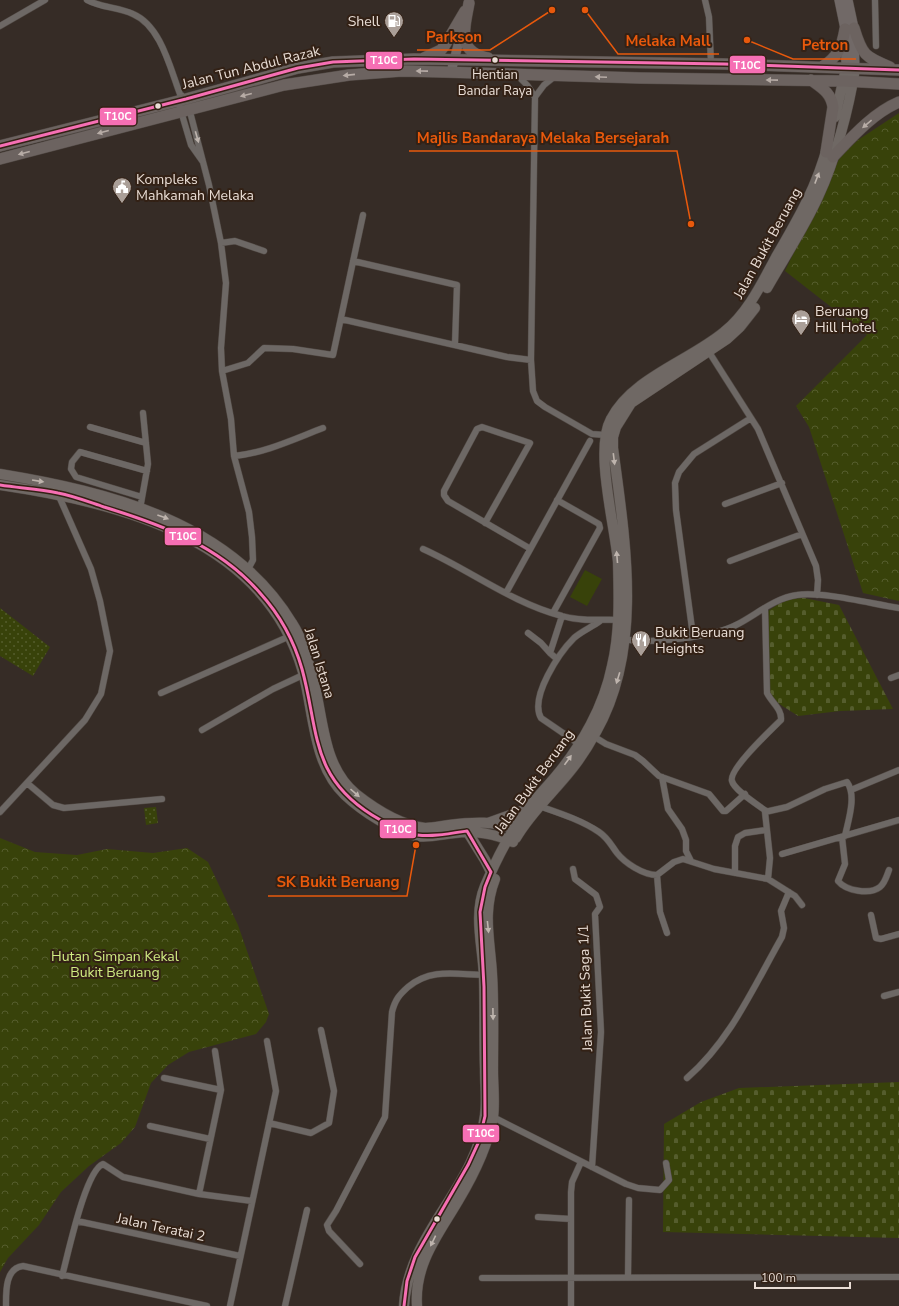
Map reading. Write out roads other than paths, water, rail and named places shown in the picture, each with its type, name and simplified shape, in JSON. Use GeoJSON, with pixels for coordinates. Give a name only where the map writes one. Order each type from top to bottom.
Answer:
{"type":"FeatureCollection","features":[{"type":"Feature","properties":{"kind":"highway"},"geometry":{"type":"LineString","coordinates":[[422,60],[441,50],[446,45],[470,1]]}},
{"type":"Feature","properties":{"kind":"highway"},"geometry":{"type":"LineString","coordinates":[[470,1],[464,37],[465,43],[476,54],[502,61]]}},
{"type":"Feature","properties":{"kind":"highway"},"geometry":{"type":"LineString","coordinates":[[822,67],[838,54],[849,29]]}},
{"type":"Feature","properties":{"kind":"highway"},"geometry":{"type":"LineString","coordinates":[[849,29],[863,52],[876,61],[898,70]]}},
{"type":"Feature","properties":{"kind":"highway","name":"Jalan Tun Abdul Razak"},"geometry":{"type":"LineString","coordinates":[[0,159],[298,68],[333,62],[453,60],[711,64],[898,70]]}},
{"type":"Feature","properties":{"kind":"highway","name":"Jalan Tun Abdul Razak"},"geometry":{"type":"LineString","coordinates":[[0,146],[183,103],[349,74],[402,71],[555,76],[811,80],[899,84]]}},
{"type":"Feature","properties":{"kind":"highway"},"geometry":{"type":"LineString","coordinates":[[811,80],[824,90],[832,100],[833,107],[830,154]]}},
{"type":"Feature","properties":{"kind":"highway"},"geometry":{"type":"LineString","coordinates":[[830,154],[859,130],[899,102]]}},
{"type":"Feature","properties":{"kind":"main road"},"geometry":{"type":"LineString","coordinates":[[839,0],[849,29]]}},
{"type":"Feature","properties":{"kind":"main road"},"geometry":{"type":"LineString","coordinates":[[848,0],[851,68]]}},
{"type":"Feature","properties":{"kind":"main road"},"geometry":{"type":"LineString","coordinates":[[450,72],[470,1]]}},
{"type":"Feature","properties":{"kind":"main road","name":"Jalan Bukit Beruang"},"geometry":{"type":"LineString","coordinates":[[517,830],[572,769],[593,736],[611,699],[620,670],[626,546],[613,448],[613,437],[622,415],[631,403],[728,339],[740,327],[762,298],[818,198],[849,81],[851,68]]}},
{"type":"Feature","properties":{"kind":"main road","name":"Jalan Bukit Beruang"},"geometry":{"type":"LineString","coordinates":[[622,620],[618,560],[604,451],[605,436],[611,419],[627,396],[640,386],[710,343],[728,330],[744,312],[809,199],[830,154]]}},
{"type":"Feature","properties":{"kind":"main road","name":"Jalan Istana"},"geometry":{"type":"LineString","coordinates":[[0,474],[140,509],[185,526],[226,552],[279,603],[294,625],[304,648],[332,761],[341,779],[350,788],[369,804],[390,816],[409,824],[425,828],[465,823],[488,823],[517,830]]}},
{"type":"Feature","properties":{"kind":"main road","name":"Jalan Istana"},"geometry":{"type":"LineString","coordinates":[[0,485],[58,489],[133,515],[181,534],[247,572],[271,605],[290,636],[303,675],[325,767],[345,795],[386,823],[417,836],[467,831],[483,833],[510,841]]}},
{"type":"Feature","properties":{"kind":"main road","name":"Jalan Bukit Beruang"},"geometry":{"type":"LineString","coordinates":[[404,1306],[406,1285],[415,1257],[432,1225],[451,1198],[467,1168],[479,1140],[485,1116],[488,975],[479,921],[482,891],[491,872],[517,830],[527,809],[558,774],[579,744],[603,698],[621,639]]}},
{"type":"Feature","properties":{"kind":"main road"},"geometry":{"type":"LineString","coordinates":[[488,823],[527,809]]}},
{"type":"Feature","properties":{"kind":"main road"},"geometry":{"type":"LineString","coordinates":[[467,831],[491,872]]}},
{"type":"Feature","properties":{"kind":"main road","name":"Jalan Bukit Beruang"},"geometry":{"type":"LineString","coordinates":[[417,1306],[416,1295],[420,1273],[427,1253],[439,1229],[458,1202],[473,1173],[493,1117],[487,906],[490,892],[510,841]]}},
{"type":"Feature","properties":{"kind":"street"},"geometry":{"type":"LineString","coordinates":[[0,26],[44,0]]}},
{"type":"Feature","properties":{"kind":"street"},"geometry":{"type":"LineString","coordinates":[[87,0],[97,6],[133,14],[145,21],[155,32],[183,103],[204,165],[221,243],[226,283],[221,348],[222,371],[231,419],[234,456],[249,512],[254,554],[247,572]]}},
{"type":"Feature","properties":{"kind":"street"},"geometry":{"type":"LineString","coordinates":[[705,0],[709,17],[711,64]]}},
{"type":"Feature","properties":{"kind":"street"},"geometry":{"type":"LineString","coordinates":[[874,0],[876,46]]}},
{"type":"Feature","properties":{"kind":"street"},"geometry":{"type":"LineString","coordinates":[[516,75],[527,85],[535,97],[532,360],[533,391],[537,401],[545,407],[592,434],[605,436]]}},
{"type":"Feature","properties":{"kind":"street"},"geometry":{"type":"LineString","coordinates":[[535,97],[544,85],[555,76]]}},
{"type":"Feature","properties":{"kind":"street"},"geometry":{"type":"LineString","coordinates":[[183,103],[191,145],[204,165]]}},
{"type":"Feature","properties":{"kind":"street"},"geometry":{"type":"LineString","coordinates":[[222,371],[248,363],[264,348],[293,349],[331,356],[334,353],[363,215]]}},
{"type":"Feature","properties":{"kind":"street"},"geometry":{"type":"LineString","coordinates":[[221,243],[235,242],[264,251]]}},
{"type":"Feature","properties":{"kind":"street"},"geometry":{"type":"LineString","coordinates":[[353,262],[457,285],[455,344]]}},
{"type":"Feature","properties":{"kind":"street"},"geometry":{"type":"LineString","coordinates":[[341,319],[507,356],[532,360]]}},
{"type":"Feature","properties":{"kind":"street"},"geometry":{"type":"LineString","coordinates":[[709,352],[751,418],[782,484],[817,573],[817,595]]}},
{"type":"Feature","properties":{"kind":"street"},"geometry":{"type":"LineString","coordinates":[[140,509],[148,464],[143,413]]}},
{"type":"Feature","properties":{"kind":"street"},"geometry":{"type":"LineString","coordinates":[[693,636],[676,510],[675,483],[679,472],[694,454],[751,418]]}},
{"type":"Feature","properties":{"kind":"street"},"geometry":{"type":"LineString","coordinates":[[90,427],[146,443]]}},
{"type":"Feature","properties":{"kind":"street"},"geometry":{"type":"LineString","coordinates":[[234,456],[250,455],[323,428]]}},
{"type":"Feature","properties":{"kind":"street"},"geometry":{"type":"LineString","coordinates":[[485,523],[530,443],[485,428],[477,429],[444,491],[444,495],[448,501],[485,523],[529,548]]}},
{"type":"Feature","properties":{"kind":"street"},"geometry":{"type":"LineString","coordinates":[[506,593],[529,548],[590,441]]}},
{"type":"Feature","properties":{"kind":"street"},"geometry":{"type":"LineString","coordinates":[[142,497],[76,477],[71,469],[72,462],[80,452],[147,471]]}},
{"type":"Feature","properties":{"kind":"street"},"geometry":{"type":"LineString","coordinates":[[725,504],[782,484]]}},
{"type":"Feature","properties":{"kind":"street"},"geometry":{"type":"LineString","coordinates":[[0,812],[85,720],[101,694],[110,651],[100,601],[91,569],[58,489]]}},
{"type":"Feature","properties":{"kind":"street"},"geometry":{"type":"LineString","coordinates":[[553,613],[600,528],[599,524],[557,500]]}},
{"type":"Feature","properties":{"kind":"street"},"geometry":{"type":"LineString","coordinates":[[730,561],[802,534]]}},
{"type":"Feature","properties":{"kind":"street"},"geometry":{"type":"LineString","coordinates":[[423,549],[446,559],[531,606],[562,616],[582,620],[622,620]]}},
{"type":"Feature","properties":{"kind":"street"},"geometry":{"type":"LineString","coordinates":[[621,639],[658,641],[693,636],[729,628],[764,608],[795,595],[817,595],[899,608]]}},
{"type":"Feature","properties":{"kind":"street"},"geometry":{"type":"LineString","coordinates":[[764,608],[767,693],[782,714],[781,720],[732,773],[732,782],[766,812]]}},
{"type":"Feature","properties":{"kind":"street"},"geometry":{"type":"LineString","coordinates":[[550,653],[562,616]]}},
{"type":"Feature","properties":{"kind":"street"},"geometry":{"type":"LineString","coordinates":[[579,744],[540,715],[541,693],[557,659],[576,636],[600,621]]}},
{"type":"Feature","properties":{"kind":"street"},"geometry":{"type":"LineString","coordinates":[[528,633],[541,643],[557,659]]}},
{"type":"Feature","properties":{"kind":"street"},"geometry":{"type":"LineString","coordinates":[[161,693],[290,636]]}},
{"type":"Feature","properties":{"kind":"street"},"geometry":{"type":"LineString","coordinates":[[202,730],[273,689],[303,675]]}},
{"type":"Feature","properties":{"kind":"street"},"geometry":{"type":"LineString","coordinates":[[891,678],[899,676]]}},
{"type":"Feature","properties":{"kind":"street"},"geometry":{"type":"LineString","coordinates":[[593,736],[606,744],[635,755],[662,777],[709,794],[723,811],[726,811],[745,794]]}},
{"type":"Feature","properties":{"kind":"street"},"geometry":{"type":"LineString","coordinates":[[851,790],[899,770]]}},
{"type":"Feature","properties":{"kind":"street"},"geometry":{"type":"LineString","coordinates":[[662,777],[668,809],[682,829],[686,840],[686,851],[690,861]]}},
{"type":"Feature","properties":{"kind":"street"},"geometry":{"type":"LineString","coordinates":[[766,812],[787,807],[843,782],[847,782],[851,790],[849,817],[843,837],[845,860],[838,881],[841,885],[855,890],[872,890],[880,887],[889,870]]}},
{"type":"Feature","properties":{"kind":"street"},"geometry":{"type":"LineString","coordinates":[[27,784],[53,804],[64,808],[162,799]]}},
{"type":"Feature","properties":{"kind":"street"},"geometry":{"type":"LineString","coordinates":[[539,806],[598,831],[610,840],[616,851],[626,861],[649,874],[657,876]]}},
{"type":"Feature","properties":{"kind":"street"},"geometry":{"type":"LineString","coordinates":[[766,812],[764,814],[770,858],[768,879]]}},
{"type":"Feature","properties":{"kind":"street"},"geometry":{"type":"LineString","coordinates":[[782,854],[899,820]]}},
{"type":"Feature","properties":{"kind":"street"},"geometry":{"type":"LineString","coordinates":[[735,873],[738,836],[745,833],[766,830]]}},
{"type":"Feature","properties":{"kind":"street"},"geometry":{"type":"LineString","coordinates":[[657,876],[674,862],[683,859],[714,869],[768,879],[789,892],[802,905]]}},
{"type":"Feature","properties":{"kind":"street","name":"Jalan Bukit Saga 1/1"},"geometry":{"type":"LineString","coordinates":[[573,869],[575,879],[596,895],[600,907],[595,914],[601,1032],[592,1167]]}},
{"type":"Feature","properties":{"kind":"street"},"geometry":{"type":"LineString","coordinates":[[657,876],[660,912],[667,933]]}},
{"type":"Feature","properties":{"kind":"street"},"geometry":{"type":"LineString","coordinates":[[687,1078],[720,1044],[736,1021],[782,937],[784,928],[781,911],[789,892]]}},
{"type":"Feature","properties":{"kind":"street"},"geometry":{"type":"LineString","coordinates":[[871,915],[876,938],[881,939],[899,934]]}},
{"type":"Feature","properties":{"kind":"street"},"geometry":{"type":"LineString","coordinates":[[360,1264],[329,1231],[327,1225],[358,1170],[384,1117],[392,1012],[399,995],[415,981],[429,974],[488,975]]}},
{"type":"Feature","properties":{"kind":"street"},"geometry":{"type":"LineString","coordinates":[[884,996],[899,992]]}},
{"type":"Feature","properties":{"kind":"street"},"geometry":{"type":"LineString","coordinates":[[269,1123],[311,1133],[329,1123],[334,1091],[321,1030]]}},
{"type":"Feature","properties":{"kind":"street"},"geometry":{"type":"LineString","coordinates":[[230,1306],[276,1091],[267,1041]]}},
{"type":"Feature","properties":{"kind":"street"},"geometry":{"type":"LineString","coordinates":[[199,1194],[221,1090],[215,1051]]}},
{"type":"Feature","properties":{"kind":"street"},"geometry":{"type":"LineString","coordinates":[[164,1078],[221,1090]]}},
{"type":"Feature","properties":{"kind":"street"},"geometry":{"type":"LineString","coordinates":[[493,1117],[581,1162],[626,1184],[638,1188],[660,1190],[669,1180],[666,1163]]}},
{"type":"Feature","properties":{"kind":"street"},"geometry":{"type":"LineString","coordinates":[[150,1126],[210,1139]]}},
{"type":"Feature","properties":{"kind":"street"},"geometry":{"type":"LineString","coordinates":[[571,1306],[572,1182],[581,1162]]}},
{"type":"Feature","properties":{"kind":"street"},"geometry":{"type":"LineString","coordinates":[[62,1276],[76,1221],[92,1176],[98,1166],[103,1164],[123,1177],[199,1194],[252,1201]]}},
{"type":"Feature","properties":{"kind":"street"},"geometry":{"type":"LineString","coordinates":[[628,1277],[629,1200]]}},
{"type":"Feature","properties":{"kind":"street"},"geometry":{"type":"LineString","coordinates":[[284,1306],[307,1210]]}},
{"type":"Feature","properties":{"kind":"street"},"geometry":{"type":"LineString","coordinates":[[538,1218],[571,1219]]}},
{"type":"Feature","properties":{"kind":"street","name":"Jalan Teratai 2"},"geometry":{"type":"LineString","coordinates":[[76,1221],[240,1256]]}},
{"type":"Feature","properties":{"kind":"street"},"geometry":{"type":"LineString","coordinates":[[6,1306],[9,1277],[11,1272],[17,1267],[23,1266],[62,1276],[207,1306]]}},
{"type":"Feature","properties":{"kind":"street"},"geometry":{"type":"LineString","coordinates":[[482,1278],[899,1277]]}},
{"type":"Feature","properties":{"kind":"place","name":"Parkson"},"geometry":{"type":"Point","coordinates":[552,10]}},
{"type":"Feature","properties":{"kind":"place","name":"Melaka Mall"},"geometry":{"type":"Point","coordinates":[585,10]}},
{"type":"Feature","properties":{"kind":"place","name":"Shell"},"geometry":{"type":"Point","coordinates":[394,38]}},
{"type":"Feature","properties":{"kind":"place","name":"Petron"},"geometry":{"type":"Point","coordinates":[747,40]}},
{"type":"Feature","properties":{"kind":"place","name":"Hentian Bandar Raya"},"geometry":{"type":"Point","coordinates":[495,60]}},
{"type":"Feature","properties":{"kind":"place","name":"Kompleks Mahkamah Melaka"},"geometry":{"type":"Point","coordinates":[122,204]}},
{"type":"Feature","properties":{"kind":"place","name":"Majlis Bandaraya Melaka Bersejarah"},"geometry":{"type":"Point","coordinates":[691,224]}},
{"type":"Feature","properties":{"kind":"place","name":"Beruang Hill Hotel"},"geometry":{"type":"Point","coordinates":[801,336]}},
{"type":"Feature","properties":{"kind":"place","name":"Bukit Beruang Heights"},"geometry":{"type":"Point","coordinates":[641,657]}},
{"type":"Feature","properties":{"kind":"place","name":"SK Bukit Beruang"},"geometry":{"type":"Point","coordinates":[416,845]}},
{"type":"Feature","properties":{"kind":"park label","name":"Hutan Simpan Kekal Bukit Beruang"},"geometry":{"type":"Point","coordinates":[115,964]}}]}
